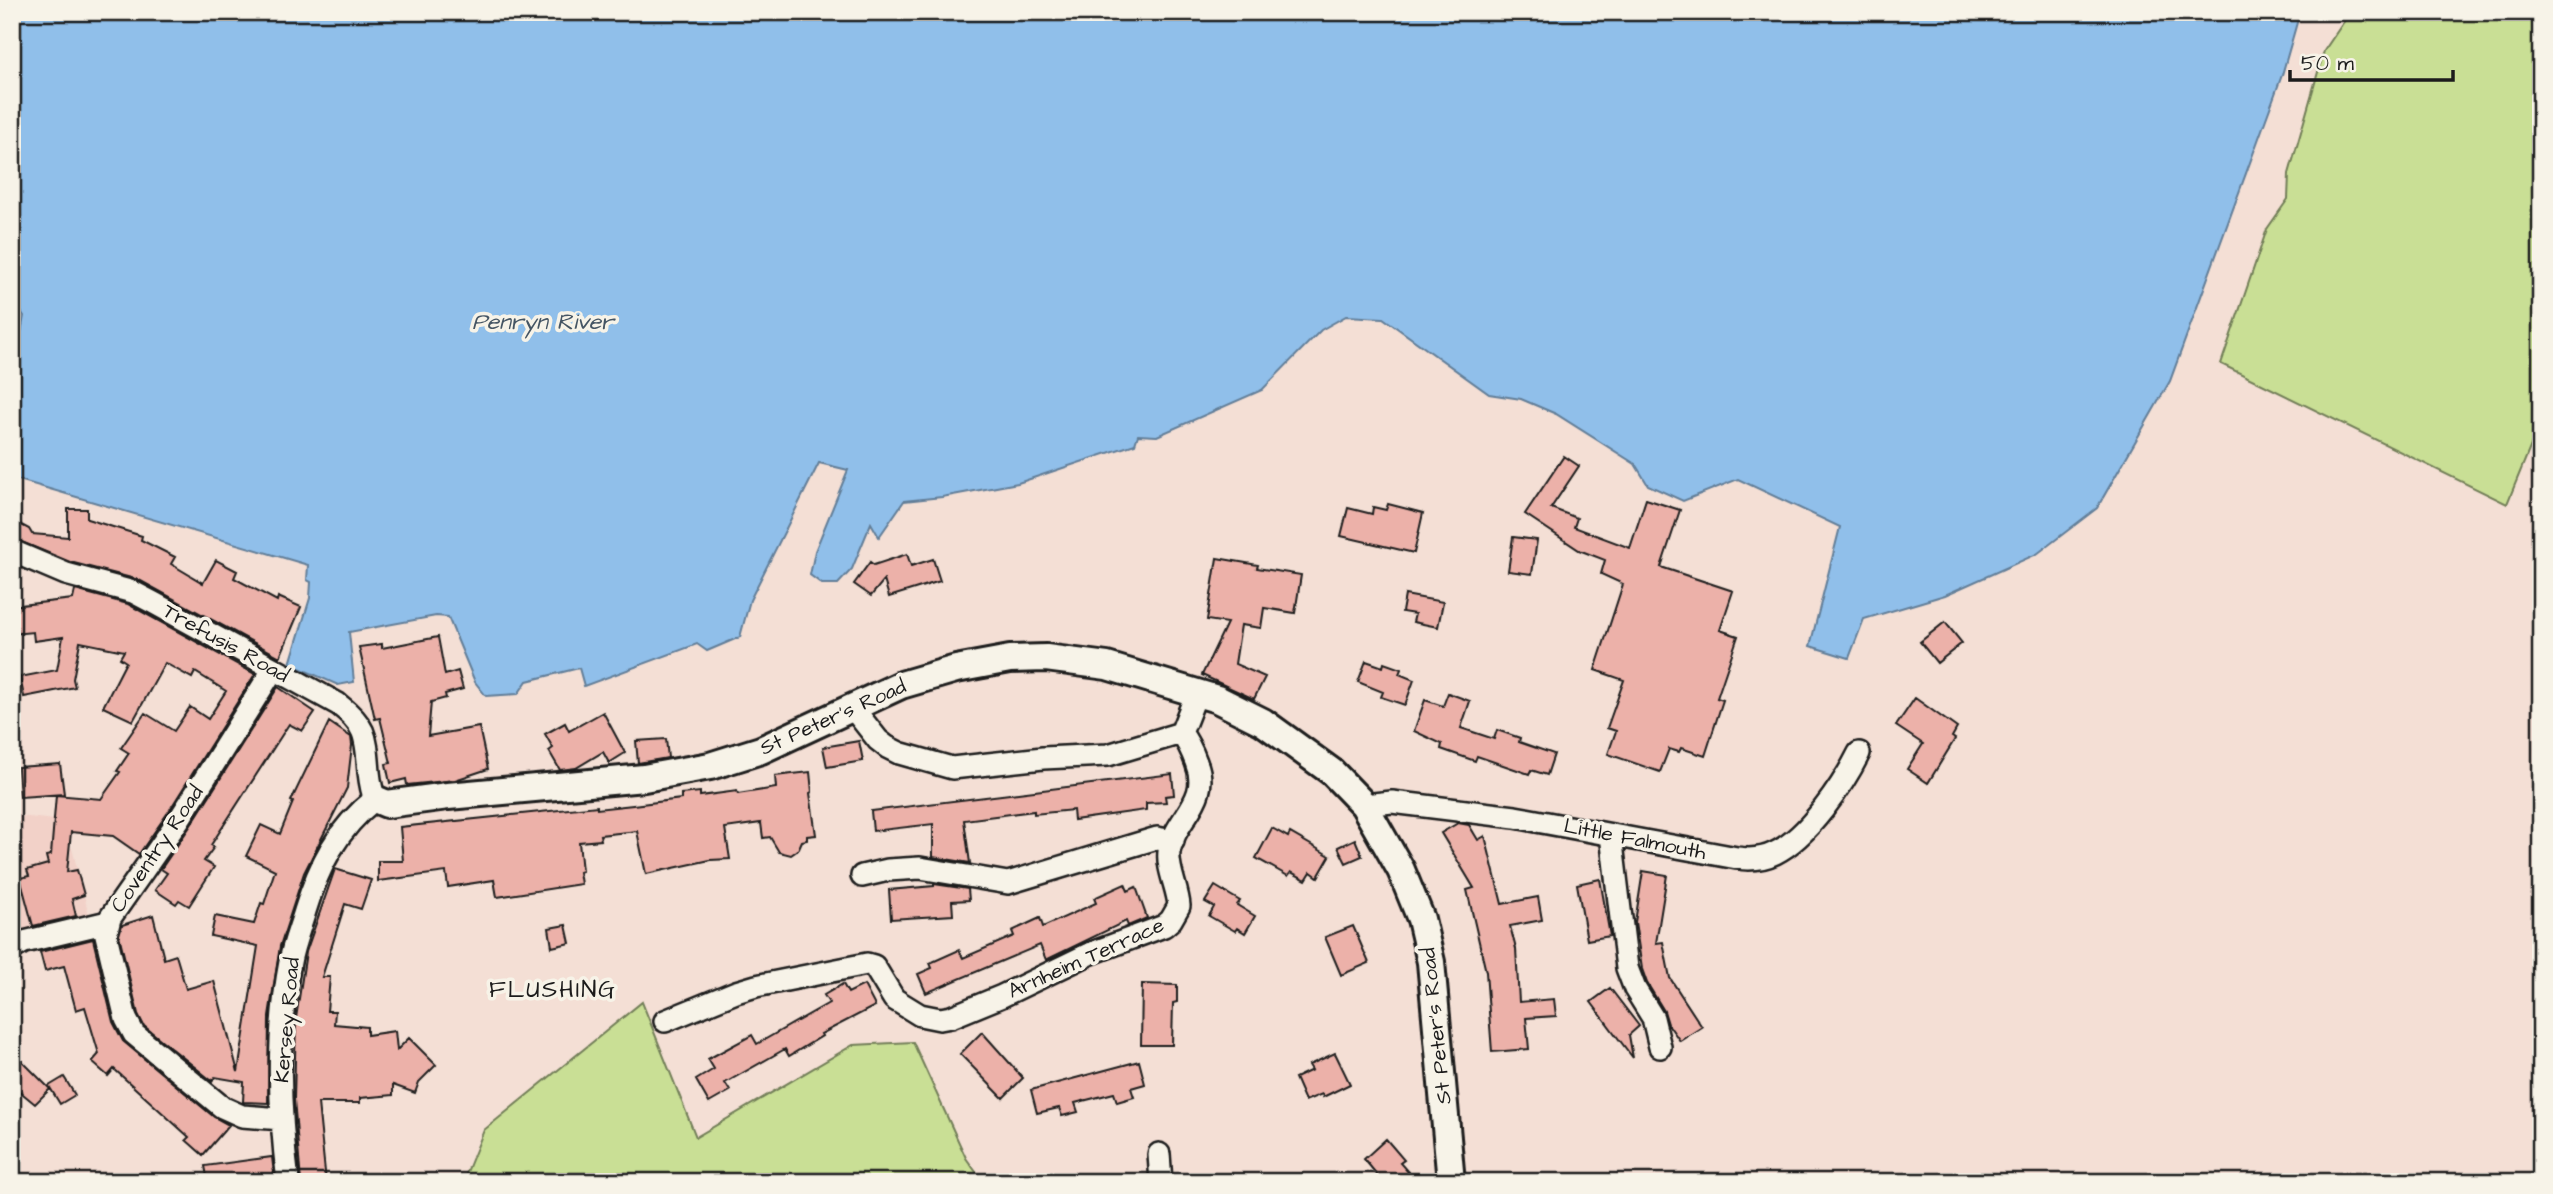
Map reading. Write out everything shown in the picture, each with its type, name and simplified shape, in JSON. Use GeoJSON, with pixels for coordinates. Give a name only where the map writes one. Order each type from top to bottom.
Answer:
{"type":"FeatureCollection","features":[{"type":"Feature","properties":{"kind":"street","name":"Trefusis Road"},"geometry":{"type":"LineString","coordinates":[[12,551],[72,576],[133,593],[338,704],[361,726],[366,738],[371,788],[375,799]]}},
{"type":"Feature","properties":{"kind":"street","name":"St Peter's Road"},"geometry":{"type":"LineString","coordinates":[[375,799],[387,804],[645,778],[726,763],[761,750],[901,685],[938,674],[1028,657],[1107,666],[1197,692],[1263,722],[1332,772],[1364,805],[1401,870],[1427,940],[1451,1182]]}},
{"type":"Feature","properties":{"kind":"street","name":"Coventry Road"},"geometry":{"type":"LineString","coordinates":[[273,670],[186,808],[108,922],[106,935],[126,1019],[135,1034],[222,1107],[242,1116],[282,1119]]}},
{"type":"Feature","properties":{"kind":"street"},"geometry":{"type":"LineString","coordinates":[[852,707],[878,740],[887,747],[899,754],[953,768],[1043,758],[1108,755],[1181,733],[1197,692]]}},
{"type":"Feature","properties":{"kind":"street","name":"Arnheim Terrace"},"geometry":{"type":"LineString","coordinates":[[665,1021],[746,989],[867,964],[874,966],[890,994],[907,1008],[929,1018],[951,1017],[1028,985],[1089,954],[1164,926],[1179,906],[1169,859],[1173,841],[1197,800],[1201,782],[1191,748],[1181,733]]}},
{"type":"Feature","properties":{"kind":"street","name":"Little Falmouth"},"geometry":{"type":"LineString","coordinates":[[1364,805],[1392,802],[1514,817],[1737,858],[1758,859],[1775,853],[1793,841],[1837,790],[1858,753]]}},
{"type":"Feature","properties":{"kind":"street","name":"Kersey Road"},"geometry":{"type":"LineString","coordinates":[[288,1182],[282,1119],[280,1045],[289,964],[321,864],[351,821],[375,799]]}},
{"type":"Feature","properties":{"kind":"street"},"geometry":{"type":"LineString","coordinates":[[1611,835],[1627,968],[1630,980],[1653,1017],[1660,1047]]}},
{"type":"Feature","properties":{"kind":"street"},"geometry":{"type":"LineString","coordinates":[[862,876],[888,870],[920,868],[1008,883],[1157,838],[1173,841]]}},
{"type":"Feature","properties":{"kind":"street"},"geometry":{"type":"LineString","coordinates":[[12,949],[24,942],[108,922]]}},
{"type":"Feature","properties":{"kind":"street"},"geometry":{"type":"LineString","coordinates":[[1158,1154],[1161,1182]]}},
{"type":"Feature","properties":{"kind":"shaded area"},"geometry":{"type":"Polygon","coordinates":[[[12,815],[54,820],[52,846],[72,848],[91,923],[19,935],[12,870],[12,815]]]}},
{"type":"Feature","properties":{"kind":"green space"},"geometry":{"type":"Polygon","coordinates":[[[2354,12],[2541,12],[2541,421],[2507,504],[2221,364],[2267,229],[2288,199],[2289,174],[2324,51],[2347,17],[2354,12]]]}},
{"type":"Feature","properties":{"kind":"green space"},"geometry":{"type":"Polygon","coordinates":[[[642,1002],[696,1137],[853,1045],[913,1042],[966,1158],[983,1182],[463,1182],[484,1130],[642,1002]]]}},
{"type":"Feature","properties":{"kind":"water","name":"Penryn River"},"geometry":{"type":"Polygon","coordinates":[[[12,12],[2300,12],[2282,75],[2170,381],[2097,508],[2037,554],[1945,595],[1864,619],[1849,658],[1810,646],[1840,527],[1738,479],[1683,501],[1648,485],[1635,464],[1556,414],[1521,399],[1489,394],[1383,318],[1346,316],[1321,330],[1262,390],[1157,436],[1138,435],[1135,444],[1018,483],[904,501],[879,537],[871,523],[852,569],[838,584],[822,584],[810,575],[815,551],[848,470],[819,463],[750,600],[740,637],[707,651],[697,644],[584,686],[579,668],[527,681],[518,694],[486,696],[475,682],[448,617],[436,616],[349,632],[354,682],[338,685],[290,664],[310,598],[308,565],[12,478],[12,381],[24,316],[21,312],[12,310],[12,12]]]}},
{"type":"Feature","properties":{"kind":"building"},"geometry":{"type":"Polygon","coordinates":[[[1564,456],[1579,466],[1551,508],[1577,518],[1574,527],[1630,548],[1646,499],[1680,510],[1661,567],[1733,591],[1720,630],[1738,636],[1717,698],[1723,700],[1705,756],[1681,748],[1679,752],[1669,749],[1660,772],[1608,754],[1616,731],[1607,728],[1624,680],[1595,670],[1623,584],[1601,574],[1605,560],[1579,550],[1525,514],[1564,456]]]}},
{"type":"Feature","properties":{"kind":"building"},"geometry":{"type":"Polygon","coordinates":[[[1388,504],[1423,513],[1414,553],[1341,536],[1348,508],[1372,514],[1373,507],[1386,510],[1388,504]]]}},
{"type":"Feature","properties":{"kind":"building"},"geometry":{"type":"Polygon","coordinates":[[[68,509],[87,509],[87,519],[142,536],[141,540],[175,557],[171,564],[203,583],[216,560],[237,571],[234,578],[277,601],[278,597],[301,607],[280,657],[139,580],[70,562],[12,538],[12,520],[29,529],[32,534],[68,537],[68,509]]]}},
{"type":"Feature","properties":{"kind":"building"},"geometry":{"type":"Polygon","coordinates":[[[1513,537],[1537,540],[1532,574],[1508,571],[1513,537]]]}},
{"type":"Feature","properties":{"kind":"building"},"geometry":{"type":"Polygon","coordinates":[[[907,554],[911,566],[933,559],[940,581],[889,597],[884,580],[871,596],[854,584],[870,562],[874,565],[907,554]]]}},
{"type":"Feature","properties":{"kind":"building"},"geometry":{"type":"Polygon","coordinates":[[[1217,558],[1301,575],[1295,613],[1264,608],[1261,628],[1241,625],[1235,664],[1265,677],[1254,699],[1202,675],[1227,623],[1207,620],[1217,558]]]}},
{"type":"Feature","properties":{"kind":"building"},"geometry":{"type":"Polygon","coordinates":[[[75,590],[128,604],[255,674],[139,854],[113,836],[71,832],[67,872],[77,870],[84,895],[72,899],[76,916],[33,926],[20,878],[29,876],[27,870],[48,864],[46,856],[51,855],[56,795],[101,799],[120,772],[117,771],[129,753],[121,748],[145,713],[174,731],[190,707],[208,719],[226,691],[195,672],[192,678],[165,663],[133,721],[103,707],[126,662],[120,658],[124,651],[80,642],[73,679],[75,687],[24,697],[20,677],[57,670],[63,637],[34,641],[33,632],[12,634],[12,606],[73,599],[75,590]]]}},
{"type":"Feature","properties":{"kind":"building"},"geometry":{"type":"Polygon","coordinates":[[[1405,595],[1443,602],[1438,627],[1413,622],[1415,614],[1402,612],[1405,595]]]}},
{"type":"Feature","properties":{"kind":"building"},"geometry":{"type":"Polygon","coordinates":[[[1945,622],[1962,643],[1937,663],[1920,642],[1945,622]]]}},
{"type":"Feature","properties":{"kind":"building"},"geometry":{"type":"Polygon","coordinates":[[[438,637],[445,675],[458,671],[463,689],[445,694],[446,698],[431,702],[428,736],[479,727],[488,769],[455,780],[407,785],[406,779],[390,783],[386,764],[391,763],[380,718],[375,719],[359,647],[382,644],[382,648],[438,637]]]}},
{"type":"Feature","properties":{"kind":"building"},"geometry":{"type":"Polygon","coordinates":[[[1366,661],[1401,669],[1399,674],[1414,680],[1405,705],[1381,697],[1383,692],[1358,682],[1366,661]]]}},
{"type":"Feature","properties":{"kind":"building"},"geometry":{"type":"Polygon","coordinates":[[[278,687],[315,712],[302,731],[289,724],[211,845],[214,847],[204,861],[214,867],[189,906],[179,900],[176,904],[155,890],[167,873],[161,869],[278,687]]]}},
{"type":"Feature","properties":{"kind":"building"},"geometry":{"type":"Polygon","coordinates":[[[1448,693],[1470,701],[1461,728],[1494,739],[1497,730],[1520,738],[1519,742],[1554,754],[1547,775],[1531,770],[1529,774],[1477,756],[1475,761],[1441,749],[1442,744],[1414,731],[1425,700],[1443,706],[1448,693]]]}},
{"type":"Feature","properties":{"kind":"building"},"geometry":{"type":"Polygon","coordinates":[[[1915,698],[1957,728],[1952,737],[1955,739],[1928,783],[1907,769],[1923,744],[1896,726],[1915,698]]]}},
{"type":"Feature","properties":{"kind":"building"},"geometry":{"type":"Polygon","coordinates":[[[603,712],[625,753],[609,763],[603,752],[576,768],[560,770],[549,751],[553,748],[545,734],[565,723],[569,731],[603,712]]]}},
{"type":"Feature","properties":{"kind":"building"},"geometry":{"type":"Polygon","coordinates":[[[329,722],[351,737],[347,788],[304,873],[280,946],[269,1016],[268,1103],[243,1102],[244,1082],[215,1077],[212,1081],[144,1026],[138,1014],[119,935],[122,925],[153,915],[164,959],[176,955],[186,989],[214,981],[238,1072],[258,946],[211,936],[215,916],[254,924],[275,870],[246,856],[261,825],[280,834],[293,802],[291,801],[329,722]]]}},
{"type":"Feature","properties":{"kind":"building"},"geometry":{"type":"Polygon","coordinates":[[[666,739],[668,758],[638,763],[636,741],[666,739]]]}},
{"type":"Feature","properties":{"kind":"building"},"geometry":{"type":"Polygon","coordinates":[[[859,741],[863,761],[827,767],[823,747],[859,741]]]}},
{"type":"Feature","properties":{"kind":"building"},"geometry":{"type":"Polygon","coordinates":[[[60,764],[64,794],[20,797],[18,767],[60,764]]]}},
{"type":"Feature","properties":{"kind":"building"},"geometry":{"type":"Polygon","coordinates":[[[810,772],[816,835],[807,836],[807,840],[802,841],[798,850],[791,855],[779,852],[770,837],[763,838],[761,823],[725,828],[730,859],[710,860],[646,874],[637,831],[600,835],[601,840],[579,842],[581,884],[497,897],[494,880],[448,887],[446,872],[378,881],[378,861],[403,861],[400,827],[597,806],[597,809],[633,805],[681,799],[681,794],[700,792],[700,796],[737,791],[738,794],[776,788],[775,776],[810,772]]]}},
{"type":"Feature","properties":{"kind":"building"},"geometry":{"type":"Polygon","coordinates":[[[1172,774],[1174,795],[1165,796],[1166,802],[1146,803],[1146,810],[1074,820],[1073,810],[1034,814],[1034,811],[964,820],[970,863],[933,857],[933,824],[873,831],[871,811],[1172,774]]]}},
{"type":"Feature","properties":{"kind":"building"},"geometry":{"type":"Polygon","coordinates":[[[1458,823],[1469,825],[1478,840],[1485,836],[1502,904],[1538,897],[1542,920],[1510,926],[1516,949],[1519,1002],[1554,999],[1556,1016],[1526,1018],[1529,1049],[1492,1052],[1486,972],[1467,890],[1474,888],[1441,833],[1458,823]]]}},
{"type":"Feature","properties":{"kind":"building"},"geometry":{"type":"Polygon","coordinates":[[[1272,828],[1288,837],[1290,833],[1330,856],[1318,877],[1311,872],[1306,880],[1291,872],[1288,876],[1256,858],[1272,828]]]}},
{"type":"Feature","properties":{"kind":"building"},"geometry":{"type":"Polygon","coordinates":[[[1355,839],[1362,856],[1346,863],[1338,847],[1355,839]]]}},
{"type":"Feature","properties":{"kind":"building"},"geometry":{"type":"Polygon","coordinates":[[[335,869],[371,880],[361,909],[345,904],[322,977],[330,977],[327,1011],[335,1011],[334,1024],[367,1027],[367,1035],[395,1031],[397,1050],[409,1038],[436,1065],[419,1082],[415,1093],[393,1085],[393,1095],[360,1098],[360,1103],[318,1103],[326,1182],[301,1182],[294,1099],[296,1018],[306,952],[335,869]]]}},
{"type":"Feature","properties":{"kind":"building"},"geometry":{"type":"Polygon","coordinates":[[[1643,871],[1667,875],[1656,943],[1663,942],[1670,978],[1702,1027],[1680,1041],[1668,1024],[1642,969],[1635,922],[1643,871]]]}},
{"type":"Feature","properties":{"kind":"building"},"geometry":{"type":"Polygon","coordinates":[[[1600,879],[1610,936],[1587,940],[1577,884],[1600,879]]]}},
{"type":"Feature","properties":{"kind":"building"},"geometry":{"type":"Polygon","coordinates":[[[934,884],[968,889],[969,900],[952,901],[953,915],[891,919],[889,890],[934,884]]]}},
{"type":"Feature","properties":{"kind":"building"},"geometry":{"type":"Polygon","coordinates":[[[1125,884],[1128,891],[1136,887],[1147,918],[1128,926],[1126,921],[1046,960],[1040,945],[926,993],[918,974],[932,968],[930,963],[959,950],[963,958],[1014,936],[1012,931],[1040,918],[1043,927],[1096,903],[1094,898],[1125,884]]]}},
{"type":"Feature","properties":{"kind":"building"},"geometry":{"type":"Polygon","coordinates":[[[1215,886],[1240,901],[1237,905],[1255,916],[1245,933],[1237,928],[1235,931],[1209,916],[1214,907],[1205,902],[1215,886]]]}},
{"type":"Feature","properties":{"kind":"building"},"geometry":{"type":"Polygon","coordinates":[[[566,925],[570,943],[552,947],[549,928],[566,925]]]}},
{"type":"Feature","properties":{"kind":"building"},"geometry":{"type":"Polygon","coordinates":[[[1353,926],[1369,963],[1341,975],[1325,937],[1353,926]]]}},
{"type":"Feature","properties":{"kind":"building"},"geometry":{"type":"Polygon","coordinates":[[[93,939],[113,1022],[123,1041],[214,1117],[229,1125],[203,1155],[186,1140],[189,1137],[114,1069],[108,1076],[92,1062],[99,1054],[85,1007],[76,1010],[64,966],[45,971],[40,952],[93,939]]]}},
{"type":"Feature","properties":{"kind":"building"},"geometry":{"type":"Polygon","coordinates":[[[843,984],[848,993],[864,985],[875,1006],[821,1034],[822,1036],[789,1056],[785,1049],[725,1083],[730,1091],[709,1103],[696,1080],[714,1069],[708,1059],[752,1035],[757,1044],[829,1003],[824,995],[843,984]]]}},
{"type":"Feature","properties":{"kind":"building"},"geometry":{"type":"Polygon","coordinates":[[[1142,984],[1177,985],[1177,1002],[1173,1003],[1172,1045],[1141,1045],[1142,984]]]}},
{"type":"Feature","properties":{"kind":"building"},"geometry":{"type":"Polygon","coordinates":[[[1610,988],[1639,1026],[1629,1035],[1633,1058],[1591,1002],[1610,988]]]}},
{"type":"Feature","properties":{"kind":"building"},"geometry":{"type":"Polygon","coordinates":[[[982,1032],[1023,1078],[1003,1098],[960,1054],[982,1032]]]}},
{"type":"Feature","properties":{"kind":"building"},"geometry":{"type":"Polygon","coordinates":[[[12,1051],[50,1089],[35,1104],[12,1085],[12,1051]]]}},
{"type":"Feature","properties":{"kind":"building"},"geometry":{"type":"Polygon","coordinates":[[[1335,1053],[1350,1084],[1323,1097],[1322,1094],[1305,1101],[1295,1078],[1312,1070],[1309,1065],[1335,1053]]]}},
{"type":"Feature","properties":{"kind":"building"},"geometry":{"type":"Polygon","coordinates":[[[1139,1061],[1145,1084],[1131,1088],[1134,1097],[1117,1102],[1114,1093],[1075,1103],[1078,1112],[1062,1116],[1059,1108],[1037,1113],[1031,1090],[1139,1061]]]}},
{"type":"Feature","properties":{"kind":"building"},"geometry":{"type":"Polygon","coordinates":[[[64,1077],[75,1095],[60,1104],[49,1086],[64,1077]]]}},
{"type":"Feature","properties":{"kind":"building"},"geometry":{"type":"Polygon","coordinates":[[[1386,1139],[1404,1160],[1400,1163],[1417,1182],[1383,1182],[1364,1159],[1386,1139]]]}},
{"type":"Feature","properties":{"kind":"building"},"geometry":{"type":"Polygon","coordinates":[[[272,1157],[275,1182],[208,1182],[205,1166],[272,1157]]]}},
{"type":"Feature","properties":{"kind":"district","name":"FLUSHING"},"geometry":{"type":"Point","coordinates":[553,990]}}]}
